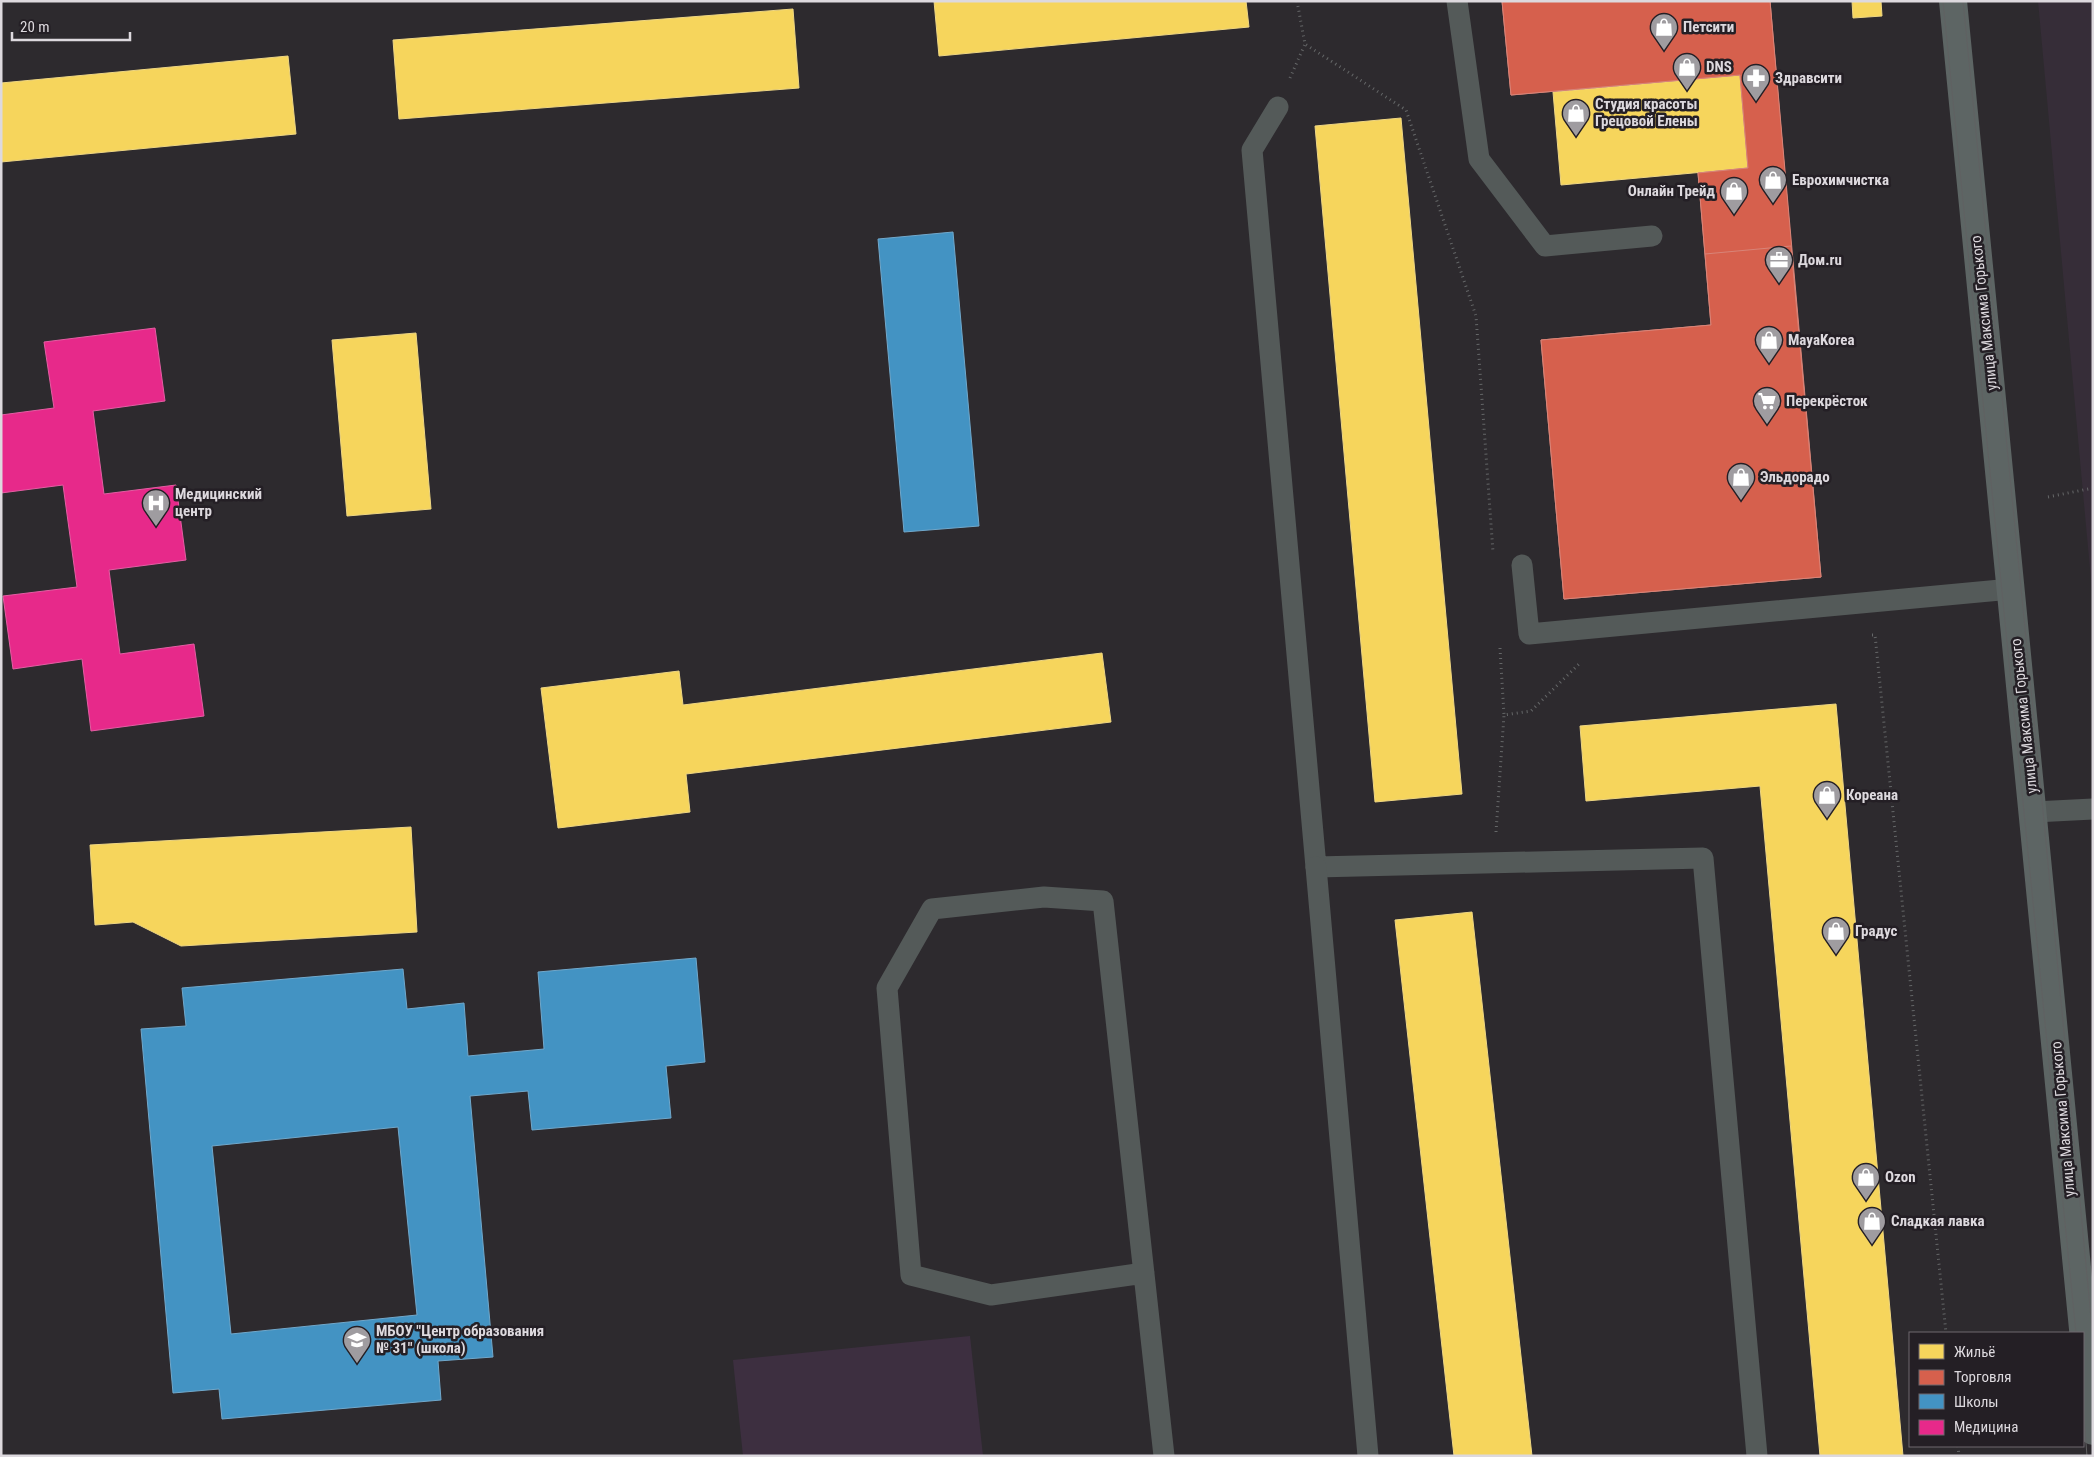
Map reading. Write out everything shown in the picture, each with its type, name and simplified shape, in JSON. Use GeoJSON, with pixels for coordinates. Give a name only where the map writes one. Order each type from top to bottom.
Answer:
{"type":"FeatureCollection","features":[{"type":"Feature","properties":{"kind":"main road","name":"улица Максима Горького"},"geometry":{"type":"LineString","coordinates":[[1953,1],[2091,1393],[2093,1430]]}},
{"type":"Feature","properties":{"kind":"lane"},"geometry":{"type":"LineString","coordinates":[[1457,1],[1479,159],[1546,246],[1652,236]]}},
{"type":"Feature","properties":{"kind":"lane"},"geometry":{"type":"LineString","coordinates":[[1278,107],[1252,150],[1368,1456]]}},
{"type":"Feature","properties":{"kind":"lane"},"geometry":{"type":"LineString","coordinates":[[1522,565],[1529,634],[2011,589]]}},
{"type":"Feature","properties":{"kind":"lane"},"geometry":{"type":"LineString","coordinates":[[2034,812],[2093,809]]}},
{"type":"Feature","properties":{"kind":"lane"},"geometry":{"type":"LineString","coordinates":[[1316,867],[1703,858],[1757,1456]]}},
{"type":"Feature","properties":{"kind":"lane"},"geometry":{"type":"LineString","coordinates":[[1144,1273],[991,1296],[911,1276],[887,988],[932,909],[1044,897],[1103,900],[1144,1273],[1164,1456]]}},
{"type":"Feature","properties":{"kind":"path"},"geometry":{"type":"LineString","coordinates":[[1278,107],[1305,44],[1297,1]]}},
{"type":"Feature","properties":{"kind":"path"},"geometry":{"type":"LineString","coordinates":[[1305,44],[1406,110],[1476,316],[1493,559]]}},
{"type":"Feature","properties":{"kind":"path"},"geometry":{"type":"LineString","coordinates":[[2048,497],[2093,488]]}},
{"type":"Feature","properties":{"kind":"path"},"geometry":{"type":"LineString","coordinates":[[1865,636],[1875,635],[1946,1332]]}},
{"type":"Feature","properties":{"kind":"path"},"geometry":{"type":"LineString","coordinates":[[1494,863],[1504,715],[1499,647]]}},
{"type":"Feature","properties":{"kind":"path"},"geometry":{"type":"LineString","coordinates":[[1504,715],[1531,712],[1578,663],[1588,662]]}},
{"type":"Feature","properties":{"kind":"shaded area"},"geometry":{"type":"Polygon","coordinates":[[[2038,1],[2093,1],[2093,602],[2038,1]]]}},
{"type":"Feature","properties":{"kind":"shaded area"},"geometry":{"type":"Polygon","coordinates":[[[970,1336],[983,1456],[743,1456],[733,1360],[970,1336]]]}},
{"type":"Feature","properties":{"kind":"building: Жильё"},"geometry":{"type":"Polygon","coordinates":[[[934,1],[1246,1],[1249,27],[939,56],[934,1]]]}},
{"type":"Feature","properties":{"kind":"building: Жильё"},"geometry":{"type":"Polygon","coordinates":[[[1852,1],[1881,1],[1882,16],[1853,18],[1852,1]]]}},
{"type":"Feature","properties":{"kind":"building: Жильё"},"geometry":{"type":"Polygon","coordinates":[[[793,9],[799,88],[399,119],[393,40],[793,9]]]}},
{"type":"Feature","properties":{"kind":"building: Жильё"},"geometry":{"type":"Polygon","coordinates":[[[288,56],[296,134],[1,162],[1,83],[288,56]]]}},
{"type":"Feature","properties":{"kind":"building: Жильё"},"geometry":{"type":"Polygon","coordinates":[[[1740,75],[1748,168],[1561,185],[1553,92],[1740,75]]]}},
{"type":"Feature","properties":{"kind":"building: Жильё"},"geometry":{"type":"Polygon","coordinates":[[[1401,118],[1462,794],[1375,802],[1315,126],[1401,118]]]}},
{"type":"Feature","properties":{"kind":"building: Жильё"},"geometry":{"type":"Polygon","coordinates":[[[416,333],[431,509],[347,516],[332,340],[416,333]]]}},
{"type":"Feature","properties":{"kind":"building: Жильё"},"geometry":{"type":"Polygon","coordinates":[[[1102,653],[1111,722],[686,774],[690,812],[558,828],[541,688],[679,671],[683,705],[1102,653]]]}},
{"type":"Feature","properties":{"kind":"building: Жильё"},"geometry":{"type":"Polygon","coordinates":[[[1836,704],[1903,1456],[1820,1456],[1760,786],[1586,801],[1580,726],[1836,704]]]}},
{"type":"Feature","properties":{"kind":"building: Жильё"},"geometry":{"type":"Polygon","coordinates":[[[411,827],[417,932],[181,946],[133,922],[95,925],[90,845],[411,827]]]}},
{"type":"Feature","properties":{"kind":"building: Жильё"},"geometry":{"type":"Polygon","coordinates":[[[1472,912],[1532,1456],[1454,1456],[1395,920],[1472,912]]]}},
{"type":"Feature","properties":{"kind":"building: Торговля"},"geometry":{"type":"Polygon","coordinates":[[[1502,1],[1770,1],[1791,246],[1705,254],[1698,173],[1748,168],[1740,75],[1511,95],[1502,1]]]}},
{"type":"Feature","properties":{"kind":"building: Торговля"},"geometry":{"type":"Polygon","coordinates":[[[1502,1],[1770,1],[1821,577],[1564,599],[1541,340],[1711,325],[1698,173],[1748,168],[1740,75],[1511,95],[1502,1]]]}},
{"type":"Feature","properties":{"kind":"building: Торговля"},"geometry":{"type":"Polygon","coordinates":[[[1791,246],[1821,577],[1564,599],[1541,340],[1711,325],[1705,254],[1791,246]]]}},
{"type":"Feature","properties":{"kind":"building: Школы"},"geometry":{"type":"Polygon","coordinates":[[[953,232],[979,526],[904,532],[878,239],[953,232]]]}},
{"type":"Feature","properties":{"kind":"building: Школы"},"geometry":{"type":"Polygon","coordinates":[[[696,958],[705,1062],[666,1066],[671,1118],[532,1130],[528,1091],[470,1096],[493,1357],[438,1361],[441,1400],[222,1419],[219,1389],[173,1393],[141,1029],[186,1026],[182,988],[403,969],[407,1009],[464,1003],[468,1056],[544,1049],[538,972],[696,958]],[[398,1127],[212,1146],[231,1334],[417,1315],[398,1127]]]}},
{"type":"Feature","properties":{"kind":"building: Медицина"},"geometry":{"type":"Polygon","coordinates":[[[155,328],[165,401],[93,411],[104,494],[176,485],[186,560],[109,570],[120,654],[194,644],[204,716],[91,731],[82,659],[13,669],[3,596],[77,587],[63,485],[1,493],[1,415],[54,408],[44,342],[155,328]]]}},
{"type":"Feature","properties":{"kind":"tram line"},"geometry":{"type":"LineString","coordinates":[[1943,1],[2076,1332]]}},
{"type":"Feature","properties":{"kind":"tram line"},"geometry":{"type":"LineString","coordinates":[[1963,1],[2093,1339]]}},
{"type":"Feature","properties":{"kind":"tram line"},"geometry":{"type":"LineString","coordinates":[[2084,1418],[2087,1456]]}},
{"type":"Feature","properties":{"kind":"place","name":"Петсити"},"geometry":{"type":"Point","coordinates":[1664,51]}},
{"type":"Feature","properties":{"kind":"place","name":"DNS"},"geometry":{"type":"Point","coordinates":[1687,91]}},
{"type":"Feature","properties":{"kind":"place","name":"Здравсити"},"geometry":{"type":"Point","coordinates":[1756,102]}},
{"type":"Feature","properties":{"kind":"place","name":"Студия красоты Грецовой Елены"},"geometry":{"type":"Point","coordinates":[1576,137]}},
{"type":"Feature","properties":{"kind":"place","name":"Еврохимчистка"},"geometry":{"type":"Point","coordinates":[1773,204]}},
{"type":"Feature","properties":{"kind":"place","name":"Онлайн Трейд"},"geometry":{"type":"Point","coordinates":[1734,215]}},
{"type":"Feature","properties":{"kind":"place","name":"Дом.ru"},"geometry":{"type":"Point","coordinates":[1779,284]}},
{"type":"Feature","properties":{"kind":"place","name":"MayaKorea"},"geometry":{"type":"Point","coordinates":[1769,364]}},
{"type":"Feature","properties":{"kind":"place","name":"Перекрёсток"},"geometry":{"type":"Point","coordinates":[1767,425]}},
{"type":"Feature","properties":{"kind":"place","name":"Эльдорадо"},"geometry":{"type":"Point","coordinates":[1741,501]}},
{"type":"Feature","properties":{"kind":"place","name":"Медицинский центр"},"geometry":{"type":"Point","coordinates":[156,527]}},
{"type":"Feature","properties":{"kind":"place","name":"Кореана"},"geometry":{"type":"Point","coordinates":[1827,819]}},
{"type":"Feature","properties":{"kind":"place","name":"Градус"},"geometry":{"type":"Point","coordinates":[1836,955]}},
{"type":"Feature","properties":{"kind":"place","name":"Ozon"},"geometry":{"type":"Point","coordinates":[1866,1201]}},
{"type":"Feature","properties":{"kind":"place","name":"Сладкая лавка"},"geometry":{"type":"Point","coordinates":[1872,1245]}},
{"type":"Feature","properties":{"kind":"place","name":"МБОУ \"Центр образования № 31\" (школа)"},"geometry":{"type":"Point","coordinates":[357,1364]}}]}
